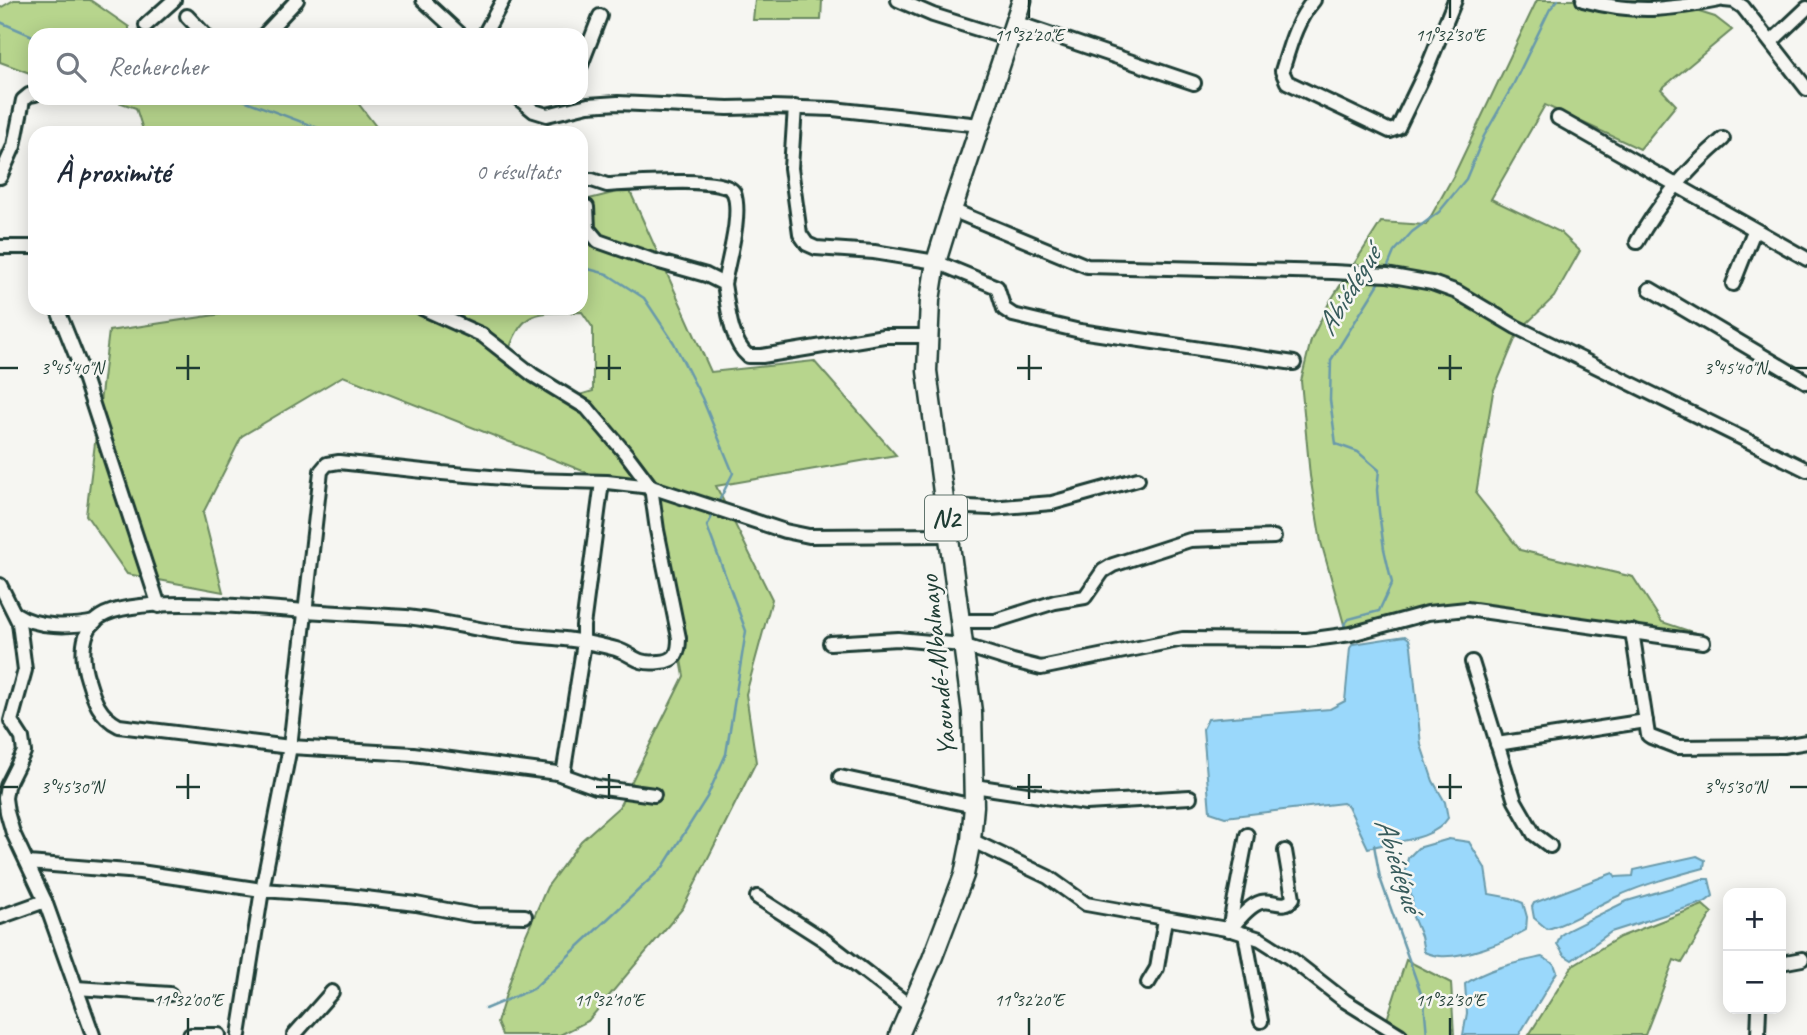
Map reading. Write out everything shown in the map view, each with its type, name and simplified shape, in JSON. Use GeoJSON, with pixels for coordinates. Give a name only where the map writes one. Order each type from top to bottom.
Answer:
{"type":"FeatureCollection","features":[{"type":"Feature","properties":{"kind":"highway","name":"Yaoundé-Mbalmayo"},"geometry":{"type":"LineString","coordinates":[[899,1035],[964,875],[974,806],[972,712],[927,371],[930,300],[936,262],[1022,0]]}},
{"type":"Feature","properties":{"kind":"street"},"geometry":{"type":"LineString","coordinates":[[146,25],[174,0]]}},
{"type":"Feature","properties":{"kind":"street"},"geometry":{"type":"LineString","coordinates":[[270,28],[296,0]]}},
{"type":"Feature","properties":{"kind":"street"},"geometry":{"type":"LineString","coordinates":[[423,0],[450,28]]}},
{"type":"Feature","properties":{"kind":"street"},"geometry":{"type":"LineString","coordinates":[[488,28],[503,0]]}},
{"type":"Feature","properties":{"kind":"street"},"geometry":{"type":"LineString","coordinates":[[898,0],[933,15],[1009,39]]}},
{"type":"Feature","properties":{"kind":"street"},"geometry":{"type":"LineString","coordinates":[[1314,0],[1293,34],[1283,77],[1287,82],[1395,131],[1422,78],[1455,0]]}},
{"type":"Feature","properties":{"kind":"street"},"geometry":{"type":"LineString","coordinates":[[1584,0],[1635,10],[1734,1],[1743,7],[1807,89]]}},
{"type":"Feature","properties":{"kind":"street"},"geometry":{"type":"LineString","coordinates":[[1771,42],[1807,8]]}},
{"type":"Feature","properties":{"kind":"street"},"geometry":{"type":"LineString","coordinates":[[187,16],[198,28]]}},
{"type":"Feature","properties":{"kind":"street"},"geometry":{"type":"LineString","coordinates":[[588,47],[600,16]]}},
{"type":"Feature","properties":{"kind":"street"},"geometry":{"type":"LineString","coordinates":[[1014,22],[1194,83]]}},
{"type":"Feature","properties":{"kind":"street"},"geometry":{"type":"LineString","coordinates":[[0,177],[15,146],[23,100],[28,95]]}},
{"type":"Feature","properties":{"kind":"street"},"geometry":{"type":"LineString","coordinates":[[527,105],[534,111],[547,115],[588,105],[618,103],[729,108],[795,107],[980,125]]}},
{"type":"Feature","properties":{"kind":"street"},"geometry":{"type":"LineString","coordinates":[[563,113],[566,105]]}},
{"type":"Feature","properties":{"kind":"street"},"geometry":{"type":"LineString","coordinates":[[795,107],[791,168],[800,234],[807,244],[816,248],[874,252],[936,262],[997,287],[1004,309],[1013,315],[1080,331],[1294,363]]}},
{"type":"Feature","properties":{"kind":"street"},"geometry":{"type":"LineString","coordinates":[[1558,118],[1807,259]]}},
{"type":"Feature","properties":{"kind":"street"},"geometry":{"type":"LineString","coordinates":[[1637,242],[1649,220],[1692,166],[1723,139]]}},
{"type":"Feature","properties":{"kind":"street"},"geometry":{"type":"LineString","coordinates":[[588,180],[607,186],[712,182],[729,186],[733,192],[736,215],[724,284],[729,315],[740,350],[748,356],[884,336],[927,336]]}},
{"type":"Feature","properties":{"kind":"street"},"geometry":{"type":"LineString","coordinates":[[952,210],[1071,262],[1087,266],[1333,272],[1387,275],[1432,283],[1457,292],[1527,333],[1807,470]]}},
{"type":"Feature","properties":{"kind":"street"},"geometry":{"type":"LineString","coordinates":[[588,229],[598,241],[706,275],[724,284]]}},
{"type":"Feature","properties":{"kind":"street"},"geometry":{"type":"LineString","coordinates":[[1733,284],[1754,231]]}},
{"type":"Feature","properties":{"kind":"street"},"geometry":{"type":"LineString","coordinates":[[0,247],[28,247]]}},
{"type":"Feature","properties":{"kind":"street"},"geometry":{"type":"LineString","coordinates":[[1650,289],[1807,382]]}},
{"type":"Feature","properties":{"kind":"street"},"geometry":{"type":"LineString","coordinates":[[60,315],[80,368],[159,606]]}},
{"type":"Feature","properties":{"kind":"street"},"geometry":{"type":"LineString","coordinates":[[438,315],[482,335],[533,375],[587,408],[651,487],[679,638],[679,651],[674,658],[662,663],[639,663],[618,649],[583,642],[409,618],[205,604],[131,607],[111,612],[87,630],[83,647],[86,676],[97,707],[106,720],[119,726],[289,747],[413,754],[563,775],[596,787],[654,795]]}},
{"type":"Feature","properties":{"kind":"street"},"geometry":{"type":"LineString","coordinates":[[239,1035],[262,890],[289,747],[321,471],[327,464],[339,462],[528,480],[602,482],[651,487],[785,531],[809,536],[949,535]]}},
{"type":"Feature","properties":{"kind":"street"},"geometry":{"type":"LineString","coordinates":[[944,506],[991,508],[1052,503],[1138,480]]}},
{"type":"Feature","properties":{"kind":"street"},"geometry":{"type":"LineString","coordinates":[[563,775],[583,642],[602,482]]}},
{"type":"Feature","properties":{"kind":"street"},"geometry":{"type":"LineString","coordinates":[[960,621],[995,621],[1085,597],[1102,571],[1113,565],[1190,540],[1274,537]]}},
{"type":"Feature","properties":{"kind":"street"},"geometry":{"type":"LineString","coordinates":[[0,585],[19,623],[25,670],[11,721],[22,738],[24,752],[8,786],[3,808],[45,901],[93,1035]]}},
{"type":"Feature","properties":{"kind":"street"},"geometry":{"type":"LineString","coordinates":[[830,643],[898,639],[962,645],[1041,668],[1182,639],[1307,640],[1351,634],[1428,613],[1467,609],[1703,642]]}},
{"type":"Feature","properties":{"kind":"street"},"geometry":{"type":"LineString","coordinates":[[15,614],[27,621],[46,624],[95,622]]}},
{"type":"Feature","properties":{"kind":"street"},"geometry":{"type":"LineString","coordinates":[[1632,631],[1648,735],[1677,747],[1783,746],[1807,742]]}},
{"type":"Feature","properties":{"kind":"street"},"geometry":{"type":"LineString","coordinates":[[1472,662],[1515,801],[1534,834],[1550,846]]}},
{"type":"Feature","properties":{"kind":"street"},"geometry":{"type":"LineString","coordinates":[[1497,744],[1646,721]]}},
{"type":"Feature","properties":{"kind":"street"},"geometry":{"type":"LineString","coordinates":[[840,777],[974,806]]}},
{"type":"Feature","properties":{"kind":"street"},"geometry":{"type":"LineString","coordinates":[[974,786],[1086,803],[1189,797]]}},
{"type":"Feature","properties":{"kind":"street"},"geometry":{"type":"LineString","coordinates":[[1229,930],[1247,835]]}},
{"type":"Feature","properties":{"kind":"street"},"geometry":{"type":"LineString","coordinates":[[971,840],[1048,877],[1086,904],[1229,930],[1260,939],[1290,958],[1345,1001],[1400,1035]]}},
{"type":"Feature","properties":{"kind":"street"},"geometry":{"type":"LineString","coordinates":[[1229,930],[1252,906],[1263,901],[1283,905],[1290,903],[1293,898],[1285,850]]}},
{"type":"Feature","properties":{"kind":"street"},"geometry":{"type":"LineString","coordinates":[[28,863],[140,872],[262,890],[348,896],[416,904],[473,915],[525,916]]}},
{"type":"Feature","properties":{"kind":"street"},"geometry":{"type":"LineString","coordinates":[[757,897],[824,940],[911,1007]]}},
{"type":"Feature","properties":{"kind":"street"},"geometry":{"type":"LineString","coordinates":[[0,917],[45,901]]}},
{"type":"Feature","properties":{"kind":"street"},"geometry":{"type":"LineString","coordinates":[[1149,983],[1157,968],[1165,919]]}},
{"type":"Feature","properties":{"kind":"street"},"geometry":{"type":"LineString","coordinates":[[1245,934],[1261,1021]]}},
{"type":"Feature","properties":{"kind":"street"},"geometry":{"type":"LineString","coordinates":[[1786,962],[1802,959]]}},
{"type":"Feature","properties":{"kind":"street"},"geometry":{"type":"LineString","coordinates":[[76,988],[170,994]]}},
{"type":"Feature","properties":{"kind":"street"},"geometry":{"type":"LineString","coordinates":[[294,1035],[332,992]]}},
{"type":"Feature","properties":{"kind":"street"},"geometry":{"type":"LineString","coordinates":[[1758,1014],[1758,1035]]}},
{"type":"Feature","properties":{"kind":"street"},"geometry":{"type":"LineString","coordinates":[[198,1035],[219,1035]]}},
{"type":"Feature","properties":{"kind":"green space"},"geometry":{"type":"Polygon","coordinates":[[[14,0],[90,0],[129,28],[28,28],[28,72],[0,62],[0,8],[14,0]]]}},
{"type":"Feature","properties":{"kind":"green space"},"geometry":{"type":"Polygon","coordinates":[[[755,0],[822,0],[821,20],[753,20],[755,0]]]}},
{"type":"Feature","properties":{"kind":"green space"},"geometry":{"type":"Polygon","coordinates":[[[1537,0],[1661,0],[1715,17],[1732,30],[1661,89],[1676,105],[1640,149],[1545,105],[1491,199],[1560,232],[1580,251],[1554,297],[1518,332],[1493,392],[1476,494],[1520,550],[1633,577],[1662,622],[1701,635],[1699,641],[1467,609],[1347,635],[1321,542],[1310,476],[1301,381],[1311,340],[1329,303],[1381,222],[1426,225],[1454,175],[1537,0]]]}},
{"type":"Feature","properties":{"kind":"green space"},"geometry":{"type":"Polygon","coordinates":[[[127,105],[359,105],[376,126],[142,126],[136,108],[127,105]]]}},
{"type":"Feature","properties":{"kind":"green space"},"geometry":{"type":"Polygon","coordinates":[[[629,189],[711,372],[814,361],[896,455],[716,486],[772,599],[746,694],[756,762],[683,908],[588,1021],[560,1035],[502,1035],[497,1023],[521,946],[547,887],[581,841],[619,807],[684,676],[651,498],[343,376],[242,436],[203,513],[223,592],[127,574],[86,515],[109,331],[215,315],[538,315],[525,322],[518,330],[506,358],[563,400],[593,391],[593,328],[584,315],[588,315],[588,199],[629,189]]]}},
{"type":"Feature","properties":{"kind":"green space"},"geometry":{"type":"Polygon","coordinates":[[[1703,905],[1712,913],[1682,963],[1674,960],[1645,1035],[1529,1035],[1573,965],[1620,937],[1703,905]]]}},
{"type":"Feature","properties":{"kind":"green space"},"geometry":{"type":"Polygon","coordinates":[[[1406,960],[1451,983],[1454,1035],[1382,1035],[1406,960]]]}},
{"type":"Feature","properties":{"kind":"water"},"geometry":{"type":"Polygon","coordinates":[[[1405,636],[1411,646],[1421,745],[1433,781],[1445,802],[1448,818],[1442,826],[1423,836],[1368,848],[1348,806],[1343,803],[1225,817],[1210,812],[1203,729],[1208,719],[1330,709],[1345,701],[1350,648],[1353,644],[1405,636]]]}},
{"type":"Feature","properties":{"kind":"water"},"geometry":{"type":"Polygon","coordinates":[[[1449,839],[1469,842],[1485,868],[1489,894],[1523,903],[1527,917],[1526,930],[1472,952],[1438,956],[1424,952],[1413,917],[1405,871],[1408,858],[1418,848],[1449,839]]]}},
{"type":"Feature","properties":{"kind":"water"},"geometry":{"type":"Polygon","coordinates":[[[1697,856],[1705,860],[1704,868],[1637,888],[1556,926],[1547,929],[1534,918],[1534,903],[1602,877],[1613,873],[1616,877],[1633,876],[1634,870],[1697,856]]]}},
{"type":"Feature","properties":{"kind":"water"},"geometry":{"type":"Polygon","coordinates":[[[1709,879],[1713,896],[1705,902],[1611,932],[1572,960],[1564,955],[1557,944],[1561,935],[1568,930],[1627,901],[1709,879]]]}},
{"type":"Feature","properties":{"kind":"water"},"geometry":{"type":"Polygon","coordinates":[[[1542,957],[1554,964],[1557,972],[1519,1035],[1463,1035],[1467,1013],[1465,984],[1492,970],[1542,957]]]}},
{"type":"Feature","properties":{"kind":"waterway","name":"Abiédégué"},"geometry":{"type":"LineString","coordinates":[[1386,271],[1394,252],[1412,232],[1439,212],[1466,179],[1484,136],[1513,85],[1550,9],[1558,0]]}},
{"type":"Feature","properties":{"kind":"waterway"},"geometry":{"type":"LineString","coordinates":[[0,22],[28,34]]}},
{"type":"Feature","properties":{"kind":"waterway"},"geometry":{"type":"LineString","coordinates":[[257,105],[312,126]]}},
{"type":"Feature","properties":{"kind":"waterway"},"geometry":{"type":"LineString","coordinates":[[588,269],[607,274],[644,298],[674,343],[702,398],[733,473],[717,505]]}},
{"type":"Feature","properties":{"kind":"waterway","name":"Abiédégué"},"geometry":{"type":"LineString","coordinates":[[1347,631],[1344,624],[1349,619],[1379,611],[1392,583],[1379,512],[1379,470],[1358,452],[1336,444],[1330,400],[1331,360],[1381,280]]}},
{"type":"Feature","properties":{"kind":"waterway"},"geometry":{"type":"LineString","coordinates":[[485,1009],[533,989],[663,867],[707,797],[726,754],[746,631],[707,526],[715,511]]}},
{"type":"Feature","properties":{"kind":"waterway","name":"Abiédégué"},"geometry":{"type":"LineString","coordinates":[[1374,845],[1380,878],[1424,1002],[1427,1035]]}}]}
